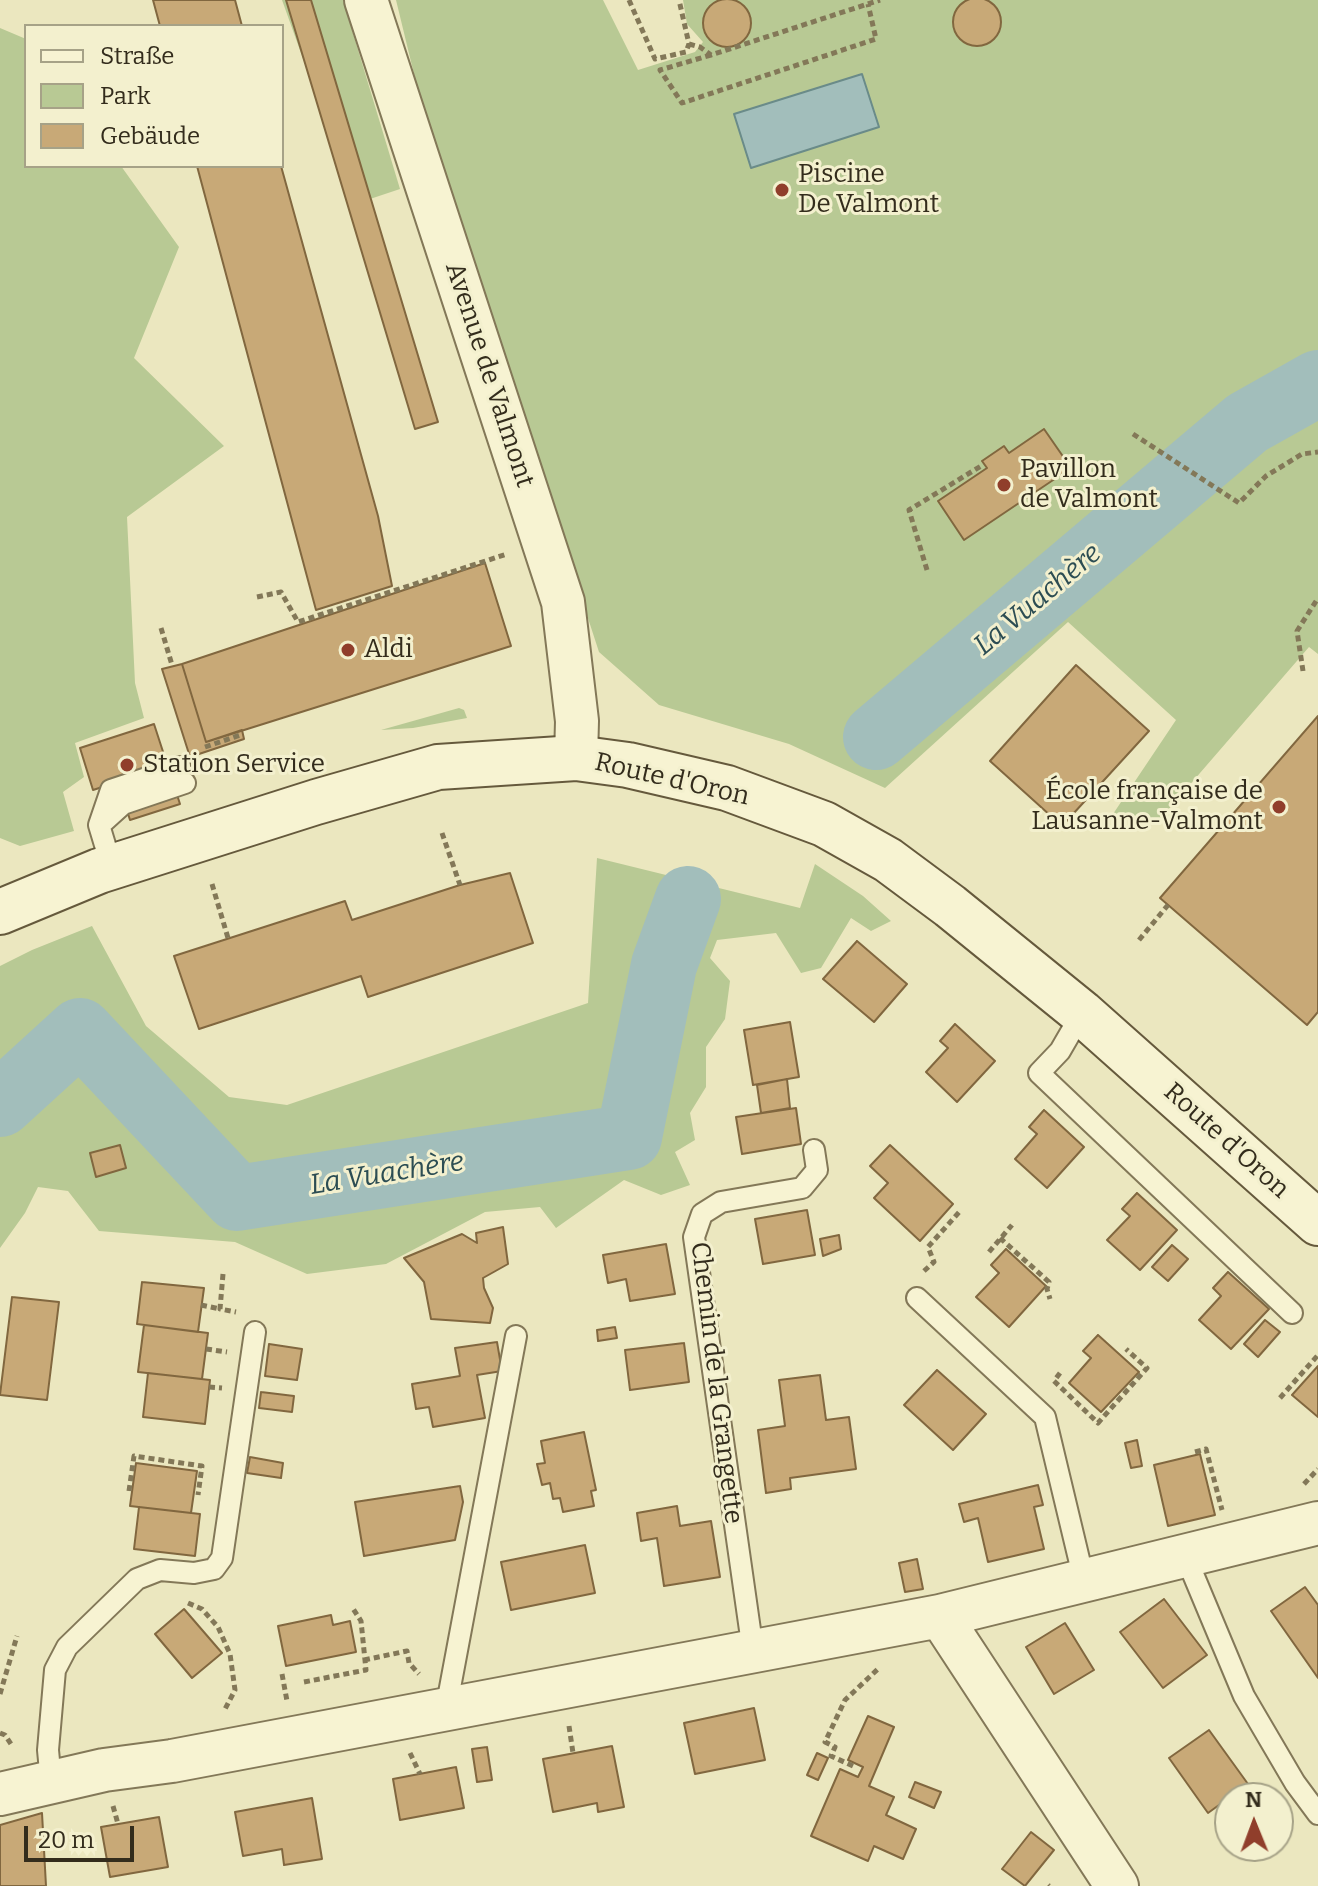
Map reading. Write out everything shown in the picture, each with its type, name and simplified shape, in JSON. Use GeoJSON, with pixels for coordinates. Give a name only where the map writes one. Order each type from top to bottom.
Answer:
{"type":"FeatureCollection","features":[{"type":"Feature","properties":{"kind":"main road","name":"Route d'Oron"},"geometry":{"type":"LineString","coordinates":[[0,912],[112,868],[316,802],[438,767],[576,758],[628,765],[727,788],[833,828],[888,860],[1082,1013],[1318,1223]]}},
{"type":"Feature","properties":{"kind":"street","name":"Avenue de Valmont"},"geometry":{"type":"LineString","coordinates":[[366,0],[563,602],[576,707],[576,758]]}},
{"type":"Feature","properties":{"kind":"street"},"geometry":{"type":"LineString","coordinates":[[0,1794],[104,1770],[172,1761],[940,1616],[1318,1523]]}},
{"type":"Feature","properties":{"kind":"street"},"geometry":{"type":"LineString","coordinates":[[940,1616],[1117,1886]]}},
{"type":"Feature","properties":{"kind":"lane"},"geometry":{"type":"LineString","coordinates":[[112,868],[99,825],[111,790],[183,775]]}},
{"type":"Feature","properties":{"kind":"lane"},"geometry":{"type":"LineString","coordinates":[[1082,1013],[1060,1051],[1039,1073],[1292,1313]]}},
{"type":"Feature","properties":{"kind":"lane","name":"Chemin de la Grangette"},"geometry":{"type":"LineString","coordinates":[[753,1651],[694,1237],[702,1214],[721,1202],[802,1188],[817,1170],[814,1150]]}},
{"type":"Feature","properties":{"kind":"lane"},"geometry":{"type":"LineString","coordinates":[[916,1289],[1045,1417],[1084,1580]]}},
{"type":"Feature","properties":{"kind":"lane"},"geometry":{"type":"LineString","coordinates":[[51,1782],[48,1750],[55,1670],[67,1647],[137,1579],[160,1570],[194,1573],[214,1569],[222,1558],[255,1332]]}},
{"type":"Feature","properties":{"kind":"lane"},"geometry":{"type":"LineString","coordinates":[[446,1709],[516,1336]]}},
{"type":"Feature","properties":{"kind":"lane"},"geometry":{"type":"LineString","coordinates":[[1205,1551],[1244,1696],[1295,1783],[1318,1814]]}},
{"type":"Feature","properties":{"kind":"path"},"geometry":{"type":"LineString","coordinates":[[629,0],[655,59],[686,52],[689,44],[679,0]]}},
{"type":"Feature","properties":{"kind":"path"},"geometry":{"type":"LineString","coordinates":[[868,4],[876,39],[682,103],[660,70],[880,0]]}},
{"type":"Feature","properties":{"kind":"path"},"geometry":{"type":"LineString","coordinates":[[689,44],[711,55]]}},
{"type":"Feature","properties":{"kind":"path"},"geometry":{"type":"LineString","coordinates":[[1133,434],[1239,503],[1266,476],[1302,454],[1318,452]]}},
{"type":"Feature","properties":{"kind":"path"},"geometry":{"type":"LineString","coordinates":[[927,570],[909,510],[981,466]]}},
{"type":"Feature","properties":{"kind":"path"},"geometry":{"type":"LineString","coordinates":[[257,597],[281,592],[298,622],[507,554]]}},
{"type":"Feature","properties":{"kind":"path"},"geometry":{"type":"LineString","coordinates":[[1303,671],[1297,631],[1318,598]]}},
{"type":"Feature","properties":{"kind":"path"},"geometry":{"type":"LineString","coordinates":[[161,628],[172,665]]}},
{"type":"Feature","properties":{"kind":"path"},"geometry":{"type":"LineString","coordinates":[[205,747],[240,735]]}},
{"type":"Feature","properties":{"kind":"path"},"geometry":{"type":"LineString","coordinates":[[442,833],[460,885]]}},
{"type":"Feature","properties":{"kind":"path"},"geometry":{"type":"LineString","coordinates":[[212,884],[228,938]]}},
{"type":"Feature","properties":{"kind":"path"},"geometry":{"type":"LineString","coordinates":[[1139,940],[1168,905]]}},
{"type":"Feature","properties":{"kind":"path"},"geometry":{"type":"LineString","coordinates":[[916,1289],[934,1262],[928,1247],[961,1210]]}},
{"type":"Feature","properties":{"kind":"path"},"geometry":{"type":"LineString","coordinates":[[989,1252],[1012,1225]]}},
{"type":"Feature","properties":{"kind":"path"},"geometry":{"type":"LineString","coordinates":[[1000,1238],[1049,1282],[1047,1289],[1050,1299]]}},
{"type":"Feature","properties":{"kind":"path"},"geometry":{"type":"LineString","coordinates":[[220,1309],[223,1274]]}},
{"type":"Feature","properties":{"kind":"path"},"geometry":{"type":"LineString","coordinates":[[201,1305],[237,1312]]}},
{"type":"Feature","properties":{"kind":"path"},"geometry":{"type":"LineString","coordinates":[[206,1349],[221,1351]]}},
{"type":"Feature","properties":{"kind":"path"},"geometry":{"type":"LineString","coordinates":[[1060,1373],[1054,1381],[1098,1423],[1147,1368],[1126,1349]]}},
{"type":"Feature","properties":{"kind":"path"},"geometry":{"type":"LineString","coordinates":[[1280,1398],[1318,1355]]}},
{"type":"Feature","properties":{"kind":"path"},"geometry":{"type":"LineString","coordinates":[[209,1387],[217,1388]]}},
{"type":"Feature","properties":{"kind":"path"},"geometry":{"type":"LineString","coordinates":[[1195,1452],[1206,1449],[1222,1510],[1205,1551]]}},
{"type":"Feature","properties":{"kind":"path"},"geometry":{"type":"LineString","coordinates":[[129,1491],[134,1456],[202,1466],[198,1495]]}},
{"type":"Feature","properties":{"kind":"path"},"geometry":{"type":"LineString","coordinates":[[176,1597],[202,1609],[218,1627],[230,1654],[235,1690],[224,1711]]}},
{"type":"Feature","properties":{"kind":"path"},"geometry":{"type":"LineString","coordinates":[[304,1682],[366,1670],[361,1621],[352,1607]]}},
{"type":"Feature","properties":{"kind":"path"},"geometry":{"type":"LineString","coordinates":[[0,1694],[17,1636]]}},
{"type":"Feature","properties":{"kind":"path"},"geometry":{"type":"LineString","coordinates":[[364,1660],[407,1651],[409,1663],[420,1674]]}},
{"type":"Feature","properties":{"kind":"path"},"geometry":{"type":"LineString","coordinates":[[853,1766],[831,1756],[835,1747],[825,1742],[845,1700],[881,1666]]}},
{"type":"Feature","properties":{"kind":"path"},"geometry":{"type":"LineString","coordinates":[[0,1733],[13,1747]]}},
{"type":"Feature","properties":{"kind":"green space"},"geometry":{"type":"Polygon","coordinates":[[[282,0],[343,0],[400,189],[355,204],[282,0]]]}},
{"type":"Feature","properties":{"kind":"green space"},"geometry":{"type":"Polygon","coordinates":[[[396,0],[603,0],[638,70],[695,52],[703,42],[687,24],[683,0],[1318,0],[1318,654],[1309,647],[1155,825],[1113,814],[1176,720],[1068,622],[885,788],[789,744],[659,705],[599,652],[423,111],[396,0]]]}},
{"type":"Feature","properties":{"kind":"green space"},"geometry":{"type":"Polygon","coordinates":[[[0,28],[24,38],[24,168],[122,168],[179,247],[134,358],[224,446],[127,517],[135,683],[144,718],[75,743],[84,777],[63,792],[74,831],[20,846],[0,838],[0,28]]]}},
{"type":"Feature","properties":{"kind":"green space"},"geometry":{"type":"Polygon","coordinates":[[[459,708],[464,710],[467,718],[413,728],[381,730],[459,708]]]}},
{"type":"Feature","properties":{"kind":"green space"},"geometry":{"type":"Polygon","coordinates":[[[597,858],[800,908],[815,864],[863,896],[891,921],[871,931],[851,918],[821,968],[801,973],[776,933],[717,940],[710,958],[730,981],[725,1019],[706,1047],[706,1087],[690,1113],[695,1140],[675,1152],[690,1185],[661,1195],[624,1180],[556,1228],[540,1207],[485,1212],[386,1264],[307,1274],[235,1242],[99,1231],[68,1191],[38,1187],[25,1213],[0,1248],[0,966],[92,926],[146,1026],[229,1097],[287,1105],[588,1003],[597,858]]]}},
{"type":"Feature","properties":{"kind":"water"},"geometry":{"type":"Polygon","coordinates":[[[862,74],[879,127],[751,168],[734,114],[862,74]]]}},
{"type":"Feature","properties":{"kind":"building"},"geometry":{"type":"Polygon","coordinates":[[[727,-1],[744,6],[751,23],[744,40],[727,47],[710,40],[703,23],[710,6],[727,-1]]]}},
{"type":"Feature","properties":{"kind":"building"},"geometry":{"type":"Polygon","coordinates":[[[153,0],[235,0],[241,24],[159,24],[153,0]]]}},
{"type":"Feature","properties":{"kind":"building"},"geometry":{"type":"Polygon","coordinates":[[[286,0],[311,0],[438,422],[415,429],[286,0]]]}},
{"type":"Feature","properties":{"kind":"building"},"geometry":{"type":"Polygon","coordinates":[[[968,0],[986,0],[999,13],[999,31],[986,44],[968,44],[955,31],[955,13],[968,0]]]}},
{"type":"Feature","properties":{"kind":"building"},"geometry":{"type":"Polygon","coordinates":[[[198,168],[282,168],[378,516],[392,586],[316,610],[198,168]]]}},
{"type":"Feature","properties":{"kind":"building","name":"Pavillon de Valmont"},"geometry":{"type":"Polygon","coordinates":[[[1044,429],[1071,468],[964,540],[938,501],[987,468],[982,461],[1004,446],[1009,453],[1044,429]]]}},
{"type":"Feature","properties":{"kind":"building"},"geometry":{"type":"Polygon","coordinates":[[[485,563],[511,646],[206,742],[182,664],[485,563]]]}},
{"type":"Feature","properties":{"kind":"building"},"geometry":{"type":"Polygon","coordinates":[[[182,664],[206,742],[242,730],[244,739],[190,757],[162,669],[182,664]]]}},
{"type":"Feature","properties":{"kind":"building"},"geometry":{"type":"Polygon","coordinates":[[[1076,665],[1149,731],[1062,826],[990,761],[1076,665]]]}},
{"type":"Feature","properties":{"kind":"building","name":"École française de Lausanne-Valmont"},"geometry":{"type":"Polygon","coordinates":[[[1318,716],[1318,1012],[1307,1025],[1160,898],[1318,716]]]}},
{"type":"Feature","properties":{"kind":"building","name":"Station Service"},"geometry":{"type":"Polygon","coordinates":[[[154,724],[180,804],[130,820],[118,782],[93,790],[80,748],[154,724]]]}},
{"type":"Feature","properties":{"kind":"building"},"geometry":{"type":"Polygon","coordinates":[[[510,873],[533,943],[368,997],[361,976],[199,1029],[174,956],[345,901],[352,920],[460,885],[510,873]]]}},
{"type":"Feature","properties":{"kind":"building"},"geometry":{"type":"Polygon","coordinates":[[[857,941],[907,984],[874,1022],[823,979],[857,941]]]}},
{"type":"Feature","properties":{"kind":"building"},"geometry":{"type":"Polygon","coordinates":[[[790,1022],[799,1077],[753,1085],[744,1030],[790,1022]]]}},
{"type":"Feature","properties":{"kind":"building"},"geometry":{"type":"Polygon","coordinates":[[[955,1024],[995,1061],[957,1102],[926,1072],[948,1048],[940,1041],[955,1024]]]}},
{"type":"Feature","properties":{"kind":"building"},"geometry":{"type":"Polygon","coordinates":[[[787,1079],[790,1108],[761,1113],[757,1085],[787,1079]]]}},
{"type":"Feature","properties":{"kind":"building"},"geometry":{"type":"Polygon","coordinates":[[[796,1108],[801,1144],[742,1154],[736,1117],[796,1108]]]}},
{"type":"Feature","properties":{"kind":"building"},"geometry":{"type":"Polygon","coordinates":[[[1044,1110],[1084,1147],[1047,1188],[1015,1159],[1037,1134],[1029,1127],[1044,1110]]]}},
{"type":"Feature","properties":{"kind":"building"},"geometry":{"type":"Polygon","coordinates":[[[120,1145],[126,1168],[96,1177],[90,1153],[120,1145]]]}},
{"type":"Feature","properties":{"kind":"building"},"geometry":{"type":"Polygon","coordinates":[[[890,1145],[953,1204],[920,1241],[874,1198],[888,1183],[870,1166],[890,1145]]]}},
{"type":"Feature","properties":{"kind":"building"},"geometry":{"type":"Polygon","coordinates":[[[1137,1193],[1177,1230],[1140,1270],[1107,1240],[1130,1216],[1122,1209],[1137,1193]]]}},
{"type":"Feature","properties":{"kind":"building"},"geometry":{"type":"Polygon","coordinates":[[[807,1210],[815,1255],[763,1264],[755,1219],[807,1210]]]}},
{"type":"Feature","properties":{"kind":"building"},"geometry":{"type":"Polygon","coordinates":[[[503,1227],[508,1264],[483,1278],[493,1308],[490,1323],[431,1319],[424,1282],[404,1258],[462,1234],[477,1243],[476,1233],[503,1227]]]}},
{"type":"Feature","properties":{"kind":"building"},"geometry":{"type":"Polygon","coordinates":[[[839,1235],[841,1249],[823,1256],[820,1239],[839,1235]]]}},
{"type":"Feature","properties":{"kind":"building"},"geometry":{"type":"Polygon","coordinates":[[[666,1244],[675,1294],[630,1301],[626,1279],[608,1283],[603,1255],[666,1244]]]}},
{"type":"Feature","properties":{"kind":"building"},"geometry":{"type":"Polygon","coordinates":[[[1172,1245],[1188,1259],[1168,1281],[1152,1267],[1172,1245]]]}},
{"type":"Feature","properties":{"kind":"building"},"geometry":{"type":"Polygon","coordinates":[[[1006,1249],[1046,1286],[1009,1327],[976,1297],[999,1273],[991,1265],[1006,1249]]]}},
{"type":"Feature","properties":{"kind":"building"},"geometry":{"type":"Polygon","coordinates":[[[1228,1272],[1269,1309],[1231,1349],[1199,1320],[1221,1296],[1213,1288],[1228,1272]]]}},
{"type":"Feature","properties":{"kind":"building"},"geometry":{"type":"Polygon","coordinates":[[[142,1282],[204,1288],[198,1332],[137,1324],[142,1282]]]}},
{"type":"Feature","properties":{"kind":"building"},"geometry":{"type":"Polygon","coordinates":[[[12,1297],[59,1302],[47,1400],[0,1395],[12,1297]]]}},
{"type":"Feature","properties":{"kind":"building"},"geometry":{"type":"Polygon","coordinates":[[[1265,1320],[1280,1332],[1258,1357],[1244,1344],[1265,1320]]]}},
{"type":"Feature","properties":{"kind":"building"},"geometry":{"type":"Polygon","coordinates":[[[144,1325],[208,1333],[202,1379],[138,1372],[144,1325]]]}},
{"type":"Feature","properties":{"kind":"building"},"geometry":{"type":"Polygon","coordinates":[[[615,1327],[617,1338],[598,1341],[597,1330],[615,1327]]]}},
{"type":"Feature","properties":{"kind":"building"},"geometry":{"type":"Polygon","coordinates":[[[1098,1335],[1139,1372],[1101,1412],[1069,1383],[1091,1358],[1083,1351],[1098,1335]]]}},
{"type":"Feature","properties":{"kind":"building"},"geometry":{"type":"Polygon","coordinates":[[[497,1342],[502,1371],[477,1375],[485,1418],[433,1427],[429,1407],[416,1409],[412,1384],[460,1376],[455,1348],[497,1342]]]}},
{"type":"Feature","properties":{"kind":"building"},"geometry":{"type":"Polygon","coordinates":[[[684,1343],[689,1382],[630,1390],[625,1350],[684,1343]]]}},
{"type":"Feature","properties":{"kind":"building"},"geometry":{"type":"Polygon","coordinates":[[[269,1344],[302,1349],[297,1380],[265,1376],[269,1344]]]}},
{"type":"Feature","properties":{"kind":"building"},"geometry":{"type":"Polygon","coordinates":[[[1318,1366],[1318,1417],[1292,1395],[1318,1366]]]}},
{"type":"Feature","properties":{"kind":"building"},"geometry":{"type":"Polygon","coordinates":[[[937,1370],[986,1414],[953,1450],[904,1405],[937,1370]]]}},
{"type":"Feature","properties":{"kind":"building"},"geometry":{"type":"Polygon","coordinates":[[[148,1373],[210,1380],[205,1424],[143,1417],[148,1373]]]}},
{"type":"Feature","properties":{"kind":"building"},"geometry":{"type":"Polygon","coordinates":[[[820,1375],[826,1420],[849,1417],[856,1469],[790,1478],[791,1489],[766,1493],[758,1430],[785,1426],[779,1380],[820,1375]]]}},
{"type":"Feature","properties":{"kind":"building"},"geometry":{"type":"Polygon","coordinates":[[[261,1392],[294,1396],[292,1412],[259,1408],[261,1392]]]}},
{"type":"Feature","properties":{"kind":"building"},"geometry":{"type":"Polygon","coordinates":[[[584,1432],[596,1490],[591,1491],[594,1506],[563,1512],[560,1498],[553,1499],[550,1483],[542,1485],[537,1464],[545,1463],[541,1441],[584,1432]]]}},
{"type":"Feature","properties":{"kind":"building"},"geometry":{"type":"Polygon","coordinates":[[[1137,1440],[1142,1466],[1131,1468],[1125,1443],[1137,1440]]]}},
{"type":"Feature","properties":{"kind":"building"},"geometry":{"type":"Polygon","coordinates":[[[1200,1454],[1215,1515],[1168,1526],[1154,1465],[1200,1454]]]}},
{"type":"Feature","properties":{"kind":"building"},"geometry":{"type":"Polygon","coordinates":[[[250,1457],[283,1463],[281,1478],[247,1473],[250,1457]]]}},
{"type":"Feature","properties":{"kind":"building"},"geometry":{"type":"Polygon","coordinates":[[[136,1463],[197,1471],[191,1513],[130,1506],[136,1463]]]}},
{"type":"Feature","properties":{"kind":"building"},"geometry":{"type":"Polygon","coordinates":[[[1038,1485],[1043,1505],[1034,1507],[1044,1549],[988,1562],[978,1518],[964,1522],[959,1504],[1038,1485]]]}},
{"type":"Feature","properties":{"kind":"building"},"geometry":{"type":"Polygon","coordinates":[[[460,1486],[463,1502],[455,1540],[364,1556],[355,1502],[460,1486]]]}},
{"type":"Feature","properties":{"kind":"building"},"geometry":{"type":"Polygon","coordinates":[[[677,1506],[680,1526],[711,1521],[720,1577],[664,1586],[657,1538],[641,1541],[637,1513],[677,1506]]]}},
{"type":"Feature","properties":{"kind":"building"},"geometry":{"type":"Polygon","coordinates":[[[139,1507],[200,1514],[195,1556],[134,1549],[139,1507]]]}},
{"type":"Feature","properties":{"kind":"building"},"geometry":{"type":"Polygon","coordinates":[[[585,1545],[595,1593],[511,1610],[501,1562],[585,1545]]]}},
{"type":"Feature","properties":{"kind":"building"},"geometry":{"type":"Polygon","coordinates":[[[917,1559],[923,1589],[905,1592],[899,1563],[917,1559]]]}},
{"type":"Feature","properties":{"kind":"building"},"geometry":{"type":"Polygon","coordinates":[[[1305,1587],[1318,1605],[1318,1678],[1271,1611],[1305,1587]]]}},
{"type":"Feature","properties":{"kind":"building"},"geometry":{"type":"Polygon","coordinates":[[[1164,1599],[1207,1655],[1163,1688],[1120,1632],[1164,1599]]]}},
{"type":"Feature","properties":{"kind":"building"},"geometry":{"type":"Polygon","coordinates":[[[184,1609],[222,1653],[192,1678],[155,1634],[184,1609]]]}},
{"type":"Feature","properties":{"kind":"building"},"geometry":{"type":"Polygon","coordinates":[[[331,1615],[333,1625],[350,1621],[356,1652],[286,1666],[278,1626],[331,1615]]]}},
{"type":"Feature","properties":{"kind":"building"},"geometry":{"type":"Polygon","coordinates":[[[1065,1623],[1094,1670],[1054,1694],[1026,1647],[1065,1623]]]}},
{"type":"Feature","properties":{"kind":"building"},"geometry":{"type":"Polygon","coordinates":[[[754,1708],[765,1760],[695,1774],[684,1723],[754,1708]]]}},
{"type":"Feature","properties":{"kind":"building"},"geometry":{"type":"Polygon","coordinates":[[[868,1716],[894,1727],[869,1786],[894,1797],[886,1815],[916,1829],[903,1859],[874,1846],[868,1861],[811,1836],[840,1769],[858,1777],[863,1767],[848,1760],[868,1716]]]}},
{"type":"Feature","properties":{"kind":"building"},"geometry":{"type":"Polygon","coordinates":[[[1209,1730],[1247,1782],[1214,1782],[1214,1809],[1208,1813],[1169,1758],[1209,1730]]]}},
{"type":"Feature","properties":{"kind":"building"},"geometry":{"type":"Polygon","coordinates":[[[612,1746],[624,1807],[598,1812],[597,1803],[553,1812],[543,1759],[612,1746]]]}},
{"type":"Feature","properties":{"kind":"building"},"geometry":{"type":"Polygon","coordinates":[[[487,1747],[492,1780],[477,1782],[472,1749],[487,1747]]]}},
{"type":"Feature","properties":{"kind":"building"},"geometry":{"type":"Polygon","coordinates":[[[817,1753],[828,1758],[818,1780],[807,1775],[817,1753]]]}},
{"type":"Feature","properties":{"kind":"building"},"geometry":{"type":"Polygon","coordinates":[[[456,1767],[464,1808],[400,1820],[393,1779],[456,1767]]]}},
{"type":"Feature","properties":{"kind":"building"},"geometry":{"type":"Polygon","coordinates":[[[915,1782],[941,1792],[934,1808],[909,1797],[915,1782]]]}},
{"type":"Feature","properties":{"kind":"building"},"geometry":{"type":"Polygon","coordinates":[[[312,1798],[322,1859],[284,1865],[282,1849],[243,1856],[235,1812],[312,1798]]]}},
{"type":"Feature","properties":{"kind":"building"},"geometry":{"type":"Polygon","coordinates":[[[42,1813],[46,1886],[0,1886],[0,1825],[42,1813]]]}},
{"type":"Feature","properties":{"kind":"building"},"geometry":{"type":"Polygon","coordinates":[[[159,1817],[168,1867],[110,1877],[101,1827],[159,1817]]]}},
{"type":"Feature","properties":{"kind":"building"},"geometry":{"type":"Polygon","coordinates":[[[1031,1832],[1054,1850],[1025,1886],[1002,1869],[1031,1832]]]}},
{"type":"Feature","properties":{"kind":"waterway","name":"La Vuachère"},"geometry":{"type":"LineString","coordinates":[[876,737],[1247,423],[1318,383]]}},
{"type":"Feature","properties":{"kind":"waterway","name":"La Vuachère"},"geometry":{"type":"LineString","coordinates":[[0,1104],[80,1031],[237,1198],[629,1137],[664,965],[688,899]]}},
{"type":"Feature","properties":{"kind":"place","name":"Piscine De Valmont"},"geometry":{"type":"Point","coordinates":[782,190]}},
{"type":"Feature","properties":{"kind":"place","name":"Pavillon de Valmont"},"geometry":{"type":"Point","coordinates":[1004,485]}},
{"type":"Feature","properties":{"kind":"place","name":"Aldi"},"geometry":{"type":"Point","coordinates":[348,650]}},
{"type":"Feature","properties":{"kind":"place","name":"Station Service"},"geometry":{"type":"Point","coordinates":[127,765]}},
{"type":"Feature","properties":{"kind":"place","name":"École française de Lausanne-Valmont"},"geometry":{"type":"Point","coordinates":[1279,807]}}]}
